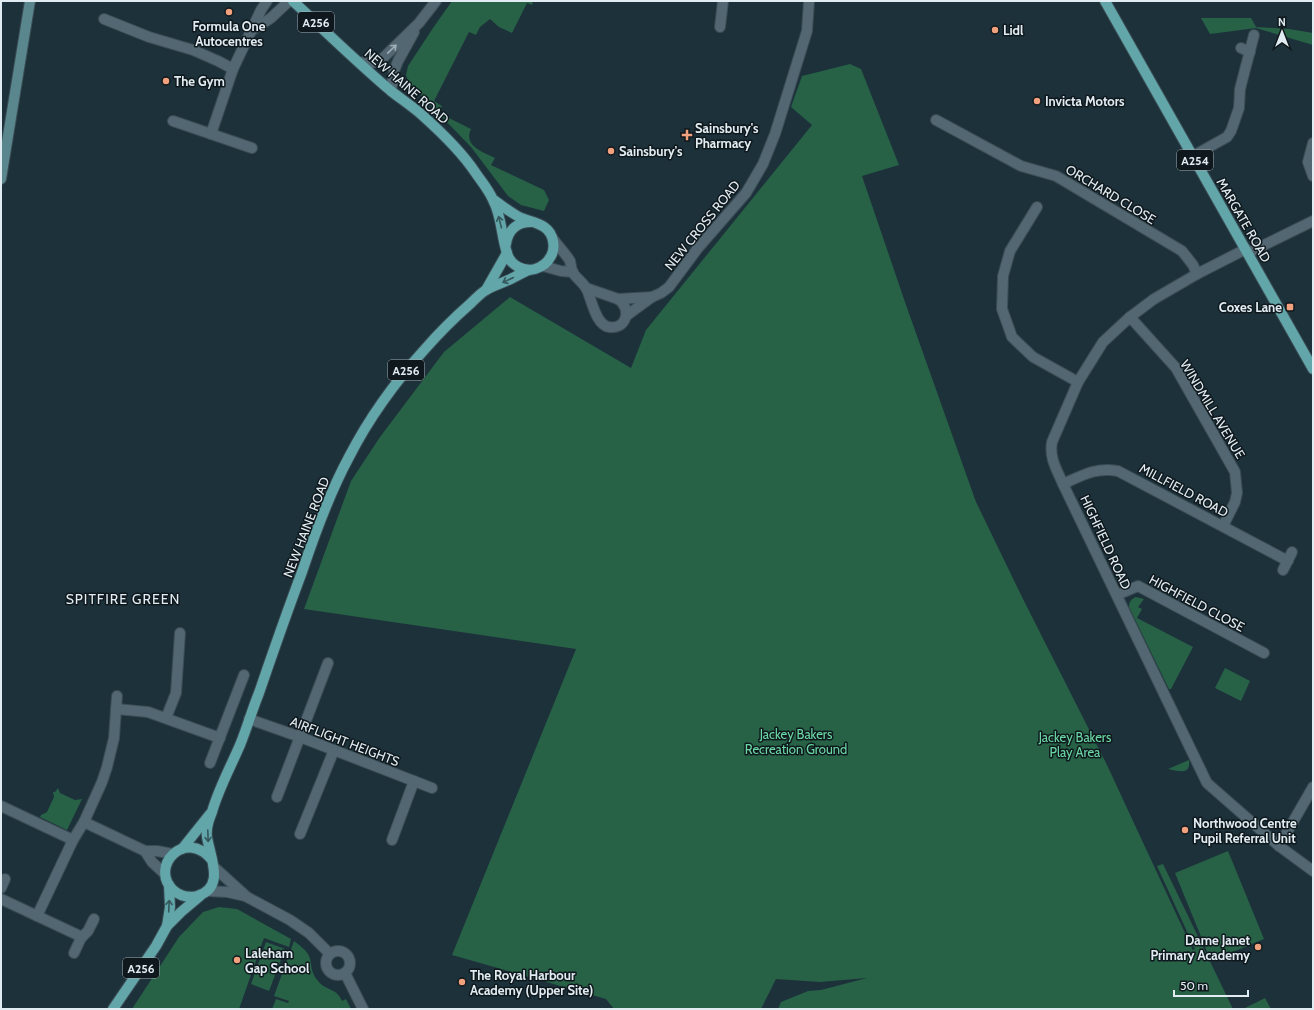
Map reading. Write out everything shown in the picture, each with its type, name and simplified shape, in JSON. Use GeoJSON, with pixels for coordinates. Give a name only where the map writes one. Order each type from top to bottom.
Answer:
{"type":"FeatureCollection","features":[{"type":"Feature","properties":{"kind":"main road","name":"NEW HAINE ROAD"},"geometry":{"type":"LineString","coordinates":[[293,1],[391,91],[421,114],[466,160],[494,200],[506,249],[510,259],[515,265],[529,270]]}},
{"type":"Feature","properties":{"kind":"main road","name":"MARGATE ROAD"},"geometry":{"type":"LineString","coordinates":[[1105,1],[1313,369]]}},
{"type":"Feature","properties":{"kind":"main road","name":"NEW HAINE ROAD"},"geometry":{"type":"LineString","coordinates":[[494,200],[520,217],[544,226],[550,232],[553,239]]}},
{"type":"Feature","properties":{"kind":"main road","name":"NEW HAINE ROAD"},"geometry":{"type":"LineString","coordinates":[[486,290],[506,249],[507,238],[510,231],[522,223],[530,221],[537,223]]}},
{"type":"Feature","properties":{"kind":"main road"},"geometry":{"type":"LineString","coordinates":[[543,266],[552,254],[554,247],[553,239]]}},
{"type":"Feature","properties":{"kind":"main road","name":"NEW HAINE ROAD"},"geometry":{"type":"LineString","coordinates":[[113,1009],[152,952],[167,926],[181,912],[205,893],[214,881],[214,864],[207,834],[212,812],[242,742],[326,506],[349,456],[367,425],[401,376],[438,333],[486,290],[529,270],[543,266]]}},
{"type":"Feature","properties":{"kind":"main road","name":"NEW HAINE ROAD"},"geometry":{"type":"LineString","coordinates":[[173,854],[182,849],[212,812]]}},
{"type":"Feature","properties":{"kind":"main road"},"geometry":{"type":"LineString","coordinates":[[182,849],[191,847],[199,849],[207,854],[214,864]]}},
{"type":"Feature","properties":{"kind":"main road"},"geometry":{"type":"LineString","coordinates":[[165,874],[166,867],[173,854]]}},
{"type":"Feature","properties":{"kind":"main road","name":"NEW HAINE ROAD"},"geometry":{"type":"LineString","coordinates":[[165,874],[169,885],[170,907],[167,926]]}},
{"type":"Feature","properties":{"kind":"main road"},"geometry":{"type":"LineString","coordinates":[[169,885],[180,895],[188,897],[195,897],[205,893]]}},
{"type":"Feature","properties":{"kind":"street"},"geometry":{"type":"LineString","coordinates":[[1,179],[30,1]]}},
{"type":"Feature","properties":{"kind":"street"},"geometry":{"type":"LineString","coordinates":[[211,134],[233,69],[261,10],[267,1]]}},
{"type":"Feature","properties":{"kind":"street"},"geometry":{"type":"LineString","coordinates":[[252,31],[271,18],[289,1]]}},
{"type":"Feature","properties":{"kind":"street"},"geometry":{"type":"LineString","coordinates":[[359,62],[370,64],[383,58],[419,23],[436,1]]}},
{"type":"Feature","properties":{"kind":"street"},"geometry":{"type":"LineString","coordinates":[[720,27],[723,1]]}},
{"type":"Feature","properties":{"kind":"street","name":"NEW CROSS ROAD"},"geometry":{"type":"LineString","coordinates":[[553,239],[569,260],[573,272],[586,288],[599,321],[607,327],[612,328],[621,324],[626,316],[652,297],[669,287],[698,248],[746,193],[763,164],[775,134],[807,31],[809,1]]}},
{"type":"Feature","properties":{"kind":"street"},"geometry":{"type":"LineString","coordinates":[[104,19],[149,37],[193,50],[233,69]]}},
{"type":"Feature","properties":{"kind":"street"},"geometry":{"type":"LineString","coordinates":[[391,91],[394,71],[398,61],[419,23]]}},
{"type":"Feature","properties":{"kind":"street"},"geometry":{"type":"LineString","coordinates":[[1193,156],[1226,137],[1231,130],[1239,108],[1240,89],[1246,50],[1254,35]]}},
{"type":"Feature","properties":{"kind":"street","name":"ORCHARD CLOSE"},"geometry":{"type":"LineString","coordinates":[[936,120],[1021,166],[1056,176],[1182,251],[1193,265],[1197,274]]}},
{"type":"Feature","properties":{"kind":"street"},"geometry":{"type":"LineString","coordinates":[[173,121],[252,148]]}},
{"type":"Feature","properties":{"kind":"street"},"geometry":{"type":"LineString","coordinates":[[1313,143],[1308,162],[1313,176]]}},
{"type":"Feature","properties":{"kind":"street"},"geometry":{"type":"LineString","coordinates":[[1037,207],[1010,251],[1003,276],[1002,310],[1012,337],[1033,357],[1078,382]]}},
{"type":"Feature","properties":{"kind":"street"},"geometry":{"type":"LineString","coordinates":[[1247,251],[1313,221]]}},
{"type":"Feature","properties":{"kind":"street","name":"HIGHFIELD ROAD"},"geometry":{"type":"LineString","coordinates":[[1247,251],[1197,274],[1154,299],[1130,317],[1103,342],[1078,382],[1052,442],[1051,450],[1052,459],[1063,484],[1208,783],[1278,846],[1313,871]]}},
{"type":"Feature","properties":{"kind":"street"},"geometry":{"type":"LineString","coordinates":[[543,266],[561,271],[573,272]]}},
{"type":"Feature","properties":{"kind":"street","name":"NEW CROSS ROAD"},"geometry":{"type":"LineString","coordinates":[[586,288],[615,298],[652,297]]}},
{"type":"Feature","properties":{"kind":"street"},"geometry":{"type":"LineString","coordinates":[[596,312],[600,303],[608,298],[615,298],[625,306],[626,316]]}},
{"type":"Feature","properties":{"kind":"street","name":"WINDMILL AVENUE"},"geometry":{"type":"LineString","coordinates":[[1130,317],[1176,368],[1236,472],[1236,498],[1223,526]]}},
{"type":"Feature","properties":{"kind":"street","name":"MILLFIELD ROAD"},"geometry":{"type":"LineString","coordinates":[[1063,484],[1093,471],[1110,469],[1118,471],[1288,561]]}},
{"type":"Feature","properties":{"kind":"street","name":"HIGHFIELD CLOSE"},"geometry":{"type":"LineString","coordinates":[[1116,595],[1138,586],[1264,653]]}},
{"type":"Feature","properties":{"kind":"street"},"geometry":{"type":"LineString","coordinates":[[166,718],[176,693],[180,633]]}},
{"type":"Feature","properties":{"kind":"street"},"geometry":{"type":"LineString","coordinates":[[277,797],[328,663]]}},
{"type":"Feature","properties":{"kind":"street"},"geometry":{"type":"LineString","coordinates":[[210,763],[244,675]]}},
{"type":"Feature","properties":{"kind":"street"},"geometry":{"type":"LineString","coordinates":[[37,916],[73,840],[84,822],[107,767],[114,738],[117,696]]}},
{"type":"Feature","properties":{"kind":"street"},"geometry":{"type":"LineString","coordinates":[[116,709],[148,712],[220,738]]}},
{"type":"Feature","properties":{"kind":"street","name":"AIRFLIGHT HEIGHTS"},"geometry":{"type":"LineString","coordinates":[[249,719],[432,788]]}},
{"type":"Feature","properties":{"kind":"street"},"geometry":{"type":"LineString","coordinates":[[300,834],[334,750]]}},
{"type":"Feature","properties":{"kind":"street"},"geometry":{"type":"LineString","coordinates":[[392,840],[414,781]]}},
{"type":"Feature","properties":{"kind":"street"},"geometry":{"type":"LineString","coordinates":[[1278,846],[1313,787]]}},
{"type":"Feature","properties":{"kind":"street"},"geometry":{"type":"LineString","coordinates":[[1,806],[73,840]]}},
{"type":"Feature","properties":{"kind":"street"},"geometry":{"type":"LineString","coordinates":[[84,822],[145,851],[158,851],[173,854]]}},
{"type":"Feature","properties":{"kind":"street"},"geometry":{"type":"LineString","coordinates":[[145,851],[152,862],[165,874]]}},
{"type":"Feature","properties":{"kind":"street"},"geometry":{"type":"LineString","coordinates":[[214,864],[247,897]]}},
{"type":"Feature","properties":{"kind":"street"},"geometry":{"type":"LineString","coordinates":[[2,886],[1,899],[82,937]]}},
{"type":"Feature","properties":{"kind":"street"},"geometry":{"type":"LineString","coordinates":[[205,893],[227,892],[247,897],[290,920],[309,933],[330,954]]}},
{"type":"Feature","properties":{"kind":"street"},"geometry":{"type":"LineString","coordinates":[[74,953],[82,937],[88,931],[94,920]]}},
{"type":"Feature","properties":{"kind":"street"},"geometry":{"type":"LineString","coordinates":[[341,951],[348,956],[350,967],[345,973],[337,975],[330,972],[327,968],[326,961],[330,954],[341,951]]}},
{"type":"Feature","properties":{"kind":"street"},"geometry":{"type":"LineString","coordinates":[[345,973],[364,1009]]}},
{"type":"Feature","properties":{"kind":"green space"},"geometry":{"type":"Polygon","coordinates":[[[452,1],[533,1],[532,5],[527,3],[512,33],[499,27],[490,19],[480,27],[476,35],[469,32],[434,101],[442,106],[439,113],[471,129],[469,135],[472,144],[480,151],[495,158],[491,165],[544,190],[549,200],[544,211],[521,205],[508,196],[471,147],[409,83],[406,75],[408,66],[452,1]]]}},
{"type":"Feature","properties":{"kind":"green space"},"geometry":{"type":"Polygon","coordinates":[[[1201,18],[1251,18],[1256,27],[1289,29],[1313,33],[1313,45],[1256,28],[1210,34],[1201,18]]]}},
{"type":"Feature","properties":{"kind":"green space","name":"Jackey Bakers Recreation Ground"},"geometry":{"type":"Polygon","coordinates":[[[850,64],[861,69],[899,165],[862,176],[976,502],[1107,765],[1192,950],[1195,949],[1157,866],[1163,864],[1233,1009],[778,1009],[781,1002],[808,991],[821,990],[867,978],[820,982],[776,979],[761,1009],[614,1009],[606,999],[452,955],[576,649],[304,609],[351,481],[380,437],[444,352],[510,297],[631,368],[646,330],[812,125],[791,107],[802,76],[850,64]]]}},
{"type":"Feature","properties":{"kind":"green space"},"geometry":{"type":"Polygon","coordinates":[[[1136,597],[1144,599],[1138,607],[1142,609],[1137,618],[1193,647],[1171,689],[1169,689],[1129,607],[1131,601],[1136,597]]]}},
{"type":"Feature","properties":{"kind":"green space"},"geometry":{"type":"Polygon","coordinates":[[[1225,668],[1250,681],[1241,701],[1215,688],[1225,668]]]}},
{"type":"Feature","properties":{"kind":"green space"},"geometry":{"type":"Polygon","coordinates":[[[1189,760],[1189,765],[1186,770],[1180,771],[1168,769],[1189,760]]]}},
{"type":"Feature","properties":{"kind":"green space"},"geometry":{"type":"Polygon","coordinates":[[[58,788],[60,793],[75,800],[82,799],[67,830],[40,817],[47,812],[54,797],[53,792],[55,792],[58,788]]]}},
{"type":"Feature","properties":{"kind":"green space"},"geometry":{"type":"Polygon","coordinates":[[[1228,851],[1264,939],[1211,961],[1175,873],[1228,851]]]}},
{"type":"Feature","properties":{"kind":"green space","name":"Laleham Gap School"},"geometry":{"type":"Polygon","coordinates":[[[219,907],[237,909],[291,939],[289,947],[264,938],[239,1009],[132,1009],[179,937],[203,912],[219,907]]]}},
{"type":"Feature","properties":{"kind":"green space"},"geometry":{"type":"Polygon","coordinates":[[[294,941],[308,954],[313,974],[318,981],[324,987],[337,994],[342,1001],[346,999],[351,1009],[272,1009],[276,999],[288,1003],[289,1001],[274,996],[294,941]]]}},
{"type":"Feature","properties":{"kind":"green space"},"geometry":{"type":"Polygon","coordinates":[[[266,942],[285,949],[269,991],[251,984],[266,942]]]}},
{"type":"Feature","properties":{"kind":"green space"},"geometry":{"type":"Polygon","coordinates":[[[1265,998],[1271,1009],[1243,1009],[1265,998]]]}},
{"type":"Feature","properties":{"kind":"place","name":"Formula One Autocentres"},"geometry":{"type":"Point","coordinates":[229,12]}},
{"type":"Feature","properties":{"kind":"place","name":"Lidl"},"geometry":{"type":"Point","coordinates":[995,30]}},
{"type":"Feature","properties":{"kind":"place","name":"The Gym"},"geometry":{"type":"Point","coordinates":[166,81]}},
{"type":"Feature","properties":{"kind":"place","name":"Invicta Motors"},"geometry":{"type":"Point","coordinates":[1037,101]}},
{"type":"Feature","properties":{"kind":"place","name":"Sainsbury's Pharmacy"},"geometry":{"type":"Point","coordinates":[687,135]}},
{"type":"Feature","properties":{"kind":"place","name":"Sainsbury's"},"geometry":{"type":"Point","coordinates":[611,151]}},
{"type":"Feature","properties":{"kind":"place","name":"Coxes Lane"},"geometry":{"type":"Point","coordinates":[1290,307]}},
{"type":"Feature","properties":{"kind":"place","name":"Northwood Centre Pupil Referral Unit"},"geometry":{"type":"Point","coordinates":[1185,830]}},
{"type":"Feature","properties":{"kind":"place","name":"Dame Janet Primary Academy"},"geometry":{"type":"Point","coordinates":[1258,947]}},
{"type":"Feature","properties":{"kind":"place","name":"Laleham Gap School"},"geometry":{"type":"Point","coordinates":[237,960]}},
{"type":"Feature","properties":{"kind":"place","name":"The Royal Harbour Academy (Upper Site)"},"geometry":{"type":"Point","coordinates":[462,982]}},
{"type":"Feature","properties":{"kind":"district","name":"SPITFIRE GREEN"},"geometry":{"type":"Point","coordinates":[123,599]}},
{"type":"Feature","properties":{"kind":"park label","name":"Jackey Bakers Play Area"},"geometry":{"type":"Point","coordinates":[1075,744]}}]}
